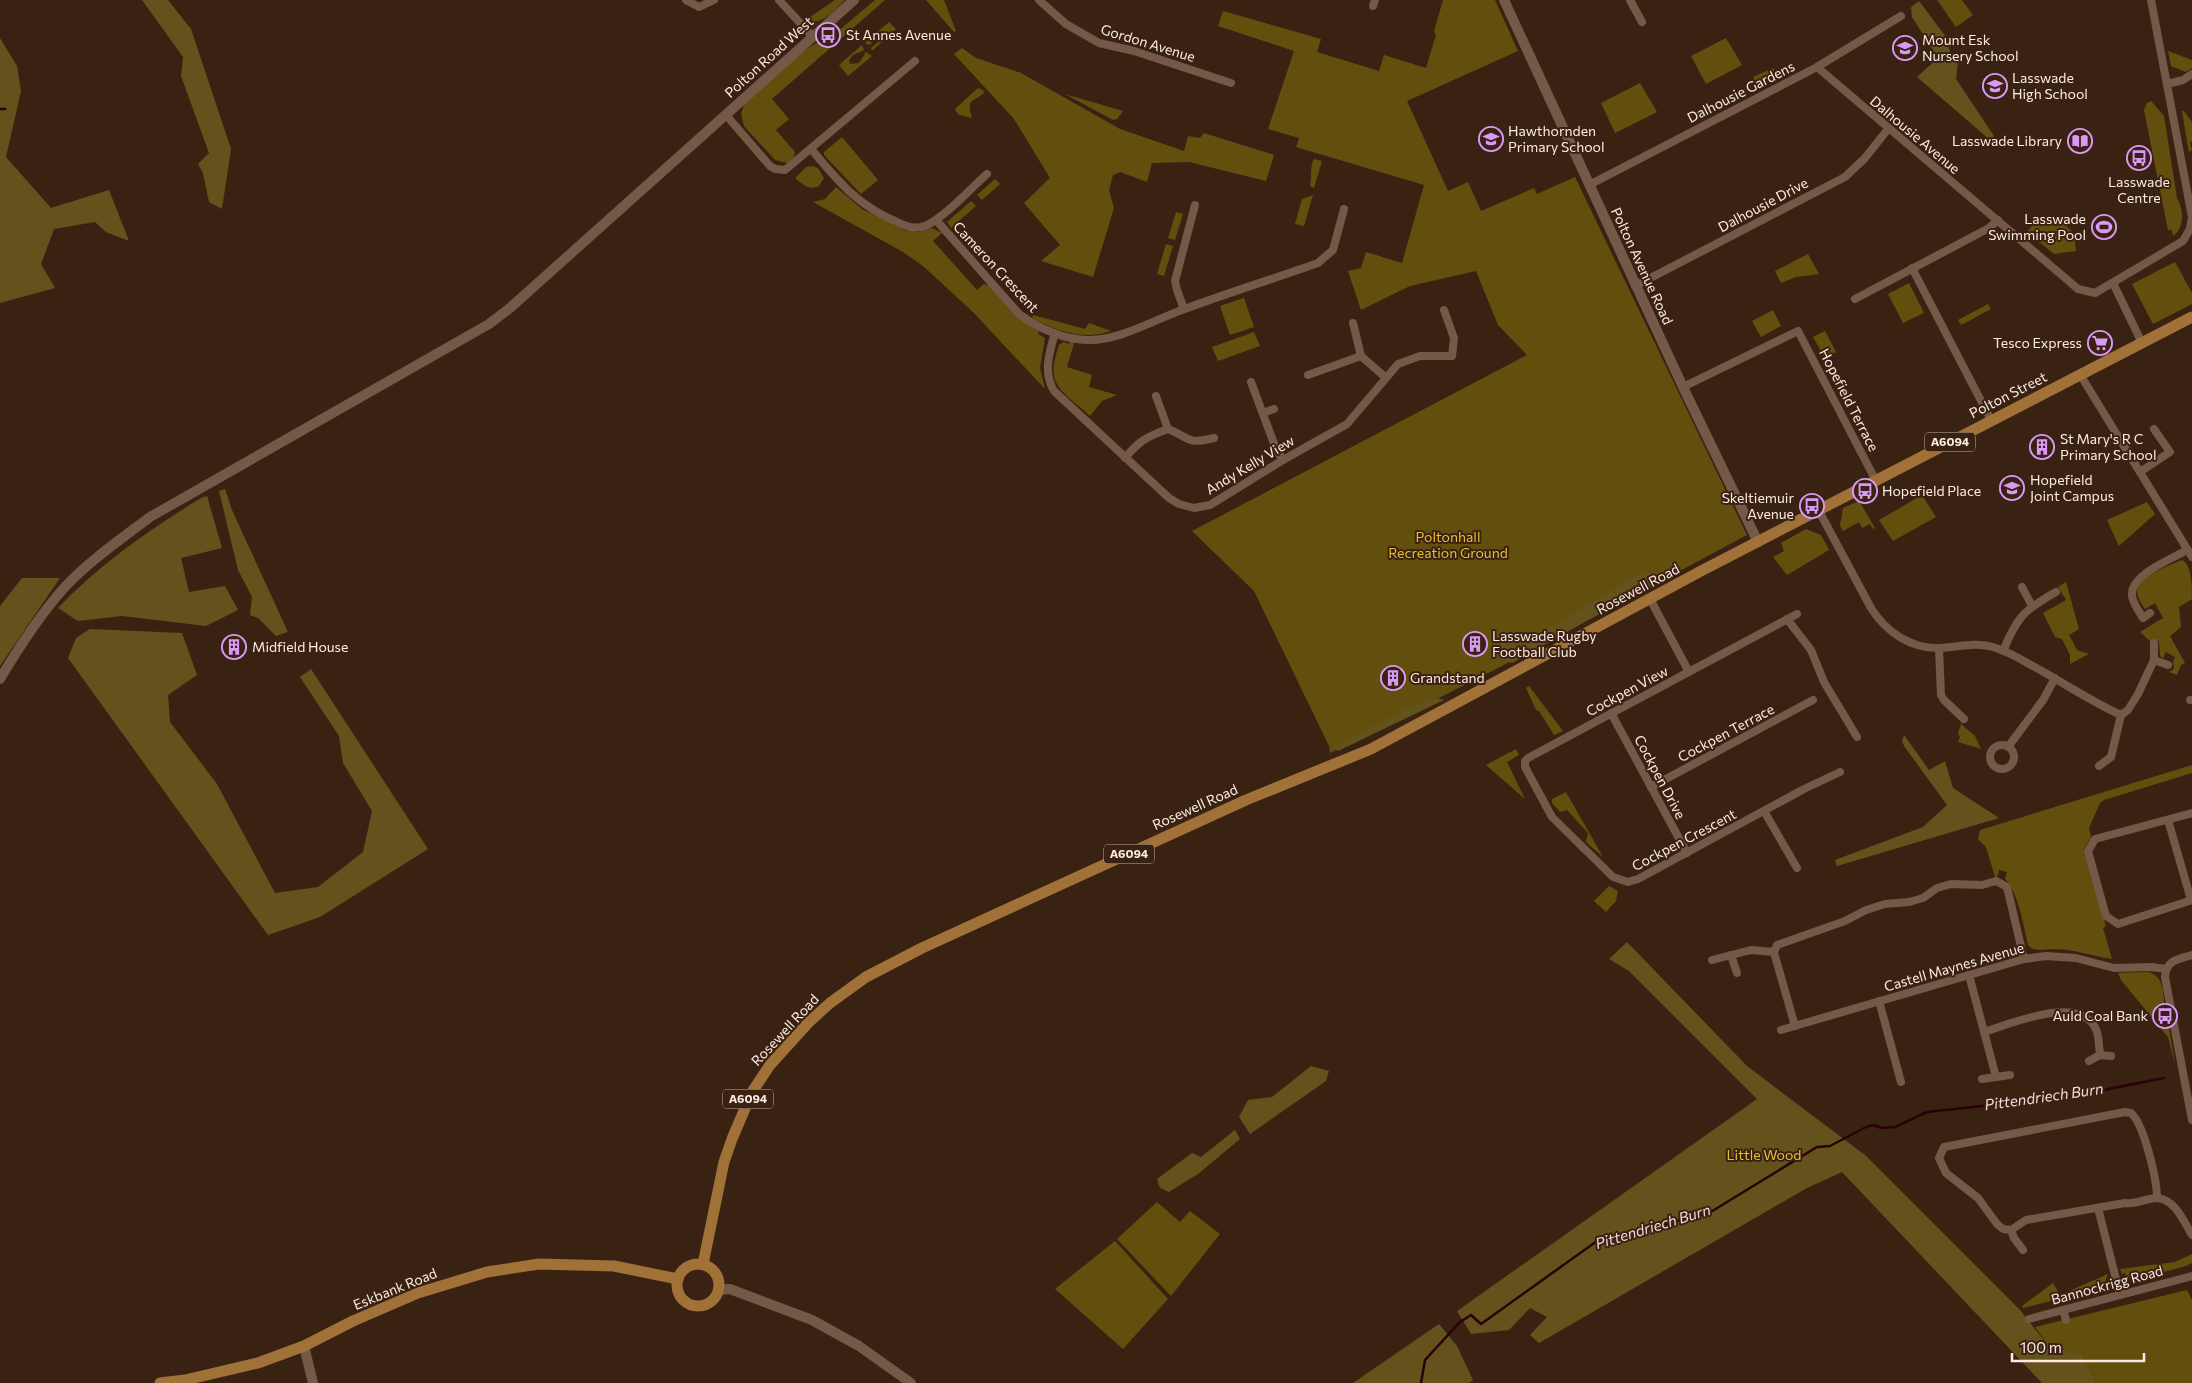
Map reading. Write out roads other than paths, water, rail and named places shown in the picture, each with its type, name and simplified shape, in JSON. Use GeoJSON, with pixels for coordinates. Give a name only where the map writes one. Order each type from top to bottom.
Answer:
{"type":"FeatureCollection","features":[{"type":"Feature","properties":{"kind":"main road","name":"Polton Street"},"geometry":{"type":"LineString","coordinates":[[1758,542],[2192,317]]}},
{"type":"Feature","properties":{"kind":"main road","name":"Rosewell Road"},"geometry":{"type":"LineString","coordinates":[[703,1264],[724,1162],[752,1092],[770,1065],[808,1023],[830,1003],[866,977],[930,944],[1219,812],[1372,749],[1758,542]]}},
{"type":"Feature","properties":{"kind":"main road","name":"Eskbank Road"},"geometry":{"type":"LineString","coordinates":[[160,1383],[185,1380],[258,1362],[304,1346],[353,1321],[418,1293],[487,1272],[539,1264],[614,1266],[678,1279]]}},
{"type":"Feature","properties":{"kind":"main road"},"geometry":{"type":"LineString","coordinates":[[703,1264],[709,1267],[718,1277],[718,1290],[710,1302],[696,1305],[684,1300],[679,1294],[678,1279],[685,1268],[703,1264]]}},
{"type":"Feature","properties":{"kind":"street"},"geometry":{"type":"LineString","coordinates":[[686,0],[699,7],[714,0]]}},
{"type":"Feature","properties":{"kind":"street"},"geometry":{"type":"LineString","coordinates":[[780,0],[813,37]]}},
{"type":"Feature","properties":{"kind":"street","name":"Polton Road West"},"geometry":{"type":"LineString","coordinates":[[0,679],[20,646],[65,587],[106,551],[150,517],[489,324],[525,295],[854,0]]}},
{"type":"Feature","properties":{"kind":"street","name":"Gordon Avenue"},"geometry":{"type":"LineString","coordinates":[[1039,0],[1066,24],[1099,43],[1134,51],[1231,83]]}},
{"type":"Feature","properties":{"kind":"street","name":"Polton Avenue Road"},"geometry":{"type":"LineString","coordinates":[[1504,0],[1636,286],[1758,542]]}},
{"type":"Feature","properties":{"kind":"street"},"geometry":{"type":"LineString","coordinates":[[1630,0],[1642,22]]}},
{"type":"Feature","properties":{"kind":"street","name":"Dalhousie Avenue"},"geometry":{"type":"LineString","coordinates":[[1817,67],[2078,289],[2094,293],[2113,284],[2183,240],[2190,230],[2192,217],[2151,0]]}},
{"type":"Feature","properties":{"kind":"street","name":"Dalhousie Gardens"},"geometry":{"type":"LineString","coordinates":[[1590,185],[1817,67],[1901,16]]}},
{"type":"Feature","properties":{"kind":"street"},"geometry":{"type":"LineString","coordinates":[[726,115],[770,166],[775,169],[785,170],[915,61]]}},
{"type":"Feature","properties":{"kind":"street"},"geometry":{"type":"LineString","coordinates":[[2167,84],[2183,80],[2192,74]]}},
{"type":"Feature","properties":{"kind":"street","name":"Dalhousie Drive"},"geometry":{"type":"LineString","coordinates":[[1636,286],[1844,176],[1865,158],[1888,129]]}},
{"type":"Feature","properties":{"kind":"street","name":"Cameron Crescent"},"geometry":{"type":"LineString","coordinates":[[811,149],[857,200],[871,210],[910,227],[918,228],[936,220],[987,174]]}},
{"type":"Feature","properties":{"kind":"street"},"geometry":{"type":"LineString","coordinates":[[1184,309],[1177,290],[1176,281],[1195,205]]}},
{"type":"Feature","properties":{"kind":"street","name":"Cameron Crescent"},"geometry":{"type":"LineString","coordinates":[[936,220],[1019,314],[1034,326],[1081,340],[1107,338],[1184,309],[1318,263],[1333,250],[1344,209]]}},
{"type":"Feature","properties":{"kind":"street"},"geometry":{"type":"LineString","coordinates":[[1854,299],[1989,228],[1998,220]]}},
{"type":"Feature","properties":{"kind":"street"},"geometry":{"type":"LineString","coordinates":[[1912,268],[1991,420]]}},
{"type":"Feature","properties":{"kind":"street"},"geometry":{"type":"LineString","coordinates":[[2113,284],[2142,343]]}},
{"type":"Feature","properties":{"kind":"street","name":"Andy Kelly View"},"geometry":{"type":"LineString","coordinates":[[1055,333],[1047,368],[1050,384],[1054,391],[1169,498],[1179,504],[1194,508],[1210,505],[1283,460],[1347,424],[1398,364],[1420,356],[1452,356],[1454,338],[1444,310]]}},
{"type":"Feature","properties":{"kind":"street"},"geometry":{"type":"LineString","coordinates":[[1353,323],[1362,356],[1385,377]]}},
{"type":"Feature","properties":{"kind":"street","name":"Hopefield Terrace"},"geometry":{"type":"LineString","coordinates":[[1683,386],[1798,331],[1876,481]]}},
{"type":"Feature","properties":{"kind":"street"},"geometry":{"type":"LineString","coordinates":[[1308,375],[1362,356]]}},
{"type":"Feature","properties":{"kind":"street"},"geometry":{"type":"LineString","coordinates":[[2081,376],[2190,553],[2142,575],[2134,586],[2132,599],[2143,618],[2150,614]]}},
{"type":"Feature","properties":{"kind":"street"},"geometry":{"type":"LineString","coordinates":[[1252,382],[1276,449],[1283,460]]}},
{"type":"Feature","properties":{"kind":"street"},"geometry":{"type":"LineString","coordinates":[[1156,396],[1168,429],[1187,440],[1196,442],[1214,438]]}},
{"type":"Feature","properties":{"kind":"street"},"geometry":{"type":"LineString","coordinates":[[1263,413],[1274,410]]}},
{"type":"Feature","properties":{"kind":"street"},"geometry":{"type":"LineString","coordinates":[[1125,458],[1147,436],[1168,429]]}},
{"type":"Feature","properties":{"kind":"street"},"geometry":{"type":"LineString","coordinates":[[2140,472],[2170,452],[2154,429]]}},
{"type":"Feature","properties":{"kind":"street"},"geometry":{"type":"LineString","coordinates":[[1819,511],[1879,620],[1898,636],[1913,644],[1939,648],[1968,645],[1991,646],[2055,678],[2100,706],[2121,715]]}},
{"type":"Feature","properties":{"kind":"street"},"geometry":{"type":"LineString","coordinates":[[2022,587],[2032,606]]}},
{"type":"Feature","properties":{"kind":"street"},"geometry":{"type":"LineString","coordinates":[[2004,651],[2012,630],[2023,613],[2056,592]]}},
{"type":"Feature","properties":{"kind":"street"},"geometry":{"type":"LineString","coordinates":[[1650,599],[1689,672]]}},
{"type":"Feature","properties":{"kind":"street","name":"Cockpen View"},"geometry":{"type":"LineString","coordinates":[[1552,817],[1524,766],[1528,758],[1797,614]]}},
{"type":"Feature","properties":{"kind":"street"},"geometry":{"type":"LineString","coordinates":[[1787,620],[1811,650],[1824,682],[1857,737]]}},
{"type":"Feature","properties":{"kind":"street"},"geometry":{"type":"LineString","coordinates":[[2099,766],[2114,758],[2121,715],[2128,710],[2138,694],[2154,660],[2154,643]]}},
{"type":"Feature","properties":{"kind":"street"},"geometry":{"type":"LineString","coordinates":[[1939,648],[1941,695],[1964,719]]}},
{"type":"Feature","properties":{"kind":"street"},"geometry":{"type":"LineString","coordinates":[[2154,660],[2168,665]]}},
{"type":"Feature","properties":{"kind":"street"},"geometry":{"type":"LineString","coordinates":[[2008,747],[2043,700],[2055,678]]}},
{"type":"Feature","properties":{"kind":"street","name":"Cockpen Terrace"},"geometry":{"type":"LineString","coordinates":[[1651,787],[1813,700]]}},
{"type":"Feature","properties":{"kind":"street","name":"Cockpen Drive"},"geometry":{"type":"LineString","coordinates":[[1611,713],[1687,854]]}},
{"type":"Feature","properties":{"kind":"street","name":"Cockpen Crescent"},"geometry":{"type":"LineString","coordinates":[[1552,817],[1613,878],[1623,881],[1638,879],[1840,772]]}},
{"type":"Feature","properties":{"kind":"street"},"geometry":{"type":"LineString","coordinates":[[1764,812],[1797,868]]}},
{"type":"Feature","properties":{"kind":"street"},"geometry":{"type":"LineString","coordinates":[[2168,820],[2192,900],[2118,924],[2106,916],[2088,851],[2094,839],[2192,813]]}},
{"type":"Feature","properties":{"kind":"street"},"geometry":{"type":"LineString","coordinates":[[1795,1026],[1774,952],[1777,945],[1845,921],[1866,910],[1885,904],[1909,902],[1923,898],[1937,888],[1951,884],[1982,885],[1996,882],[2007,887],[2024,959]]}},
{"type":"Feature","properties":{"kind":"street"},"geometry":{"type":"LineString","coordinates":[[1712,960],[1751,950],[1774,952]]}},
{"type":"Feature","properties":{"kind":"street"},"geometry":{"type":"LineString","coordinates":[[2192,954],[2172,961],[2166,969],[2165,977],[2192,1120]]}},
{"type":"Feature","properties":{"kind":"street"},"geometry":{"type":"LineString","coordinates":[[1731,955],[1736,973]]}},
{"type":"Feature","properties":{"kind":"street","name":"Castell Maynes Avenue"},"geometry":{"type":"LineString","coordinates":[[1781,1030],[2024,959],[2046,956],[2076,958],[2114,968],[2152,967],[2166,969]]}},
{"type":"Feature","properties":{"kind":"street"},"geometry":{"type":"LineString","coordinates":[[1968,975],[1996,1077]]}},
{"type":"Feature","properties":{"kind":"street"},"geometry":{"type":"LineString","coordinates":[[1879,1002],[1901,1082]]}},
{"type":"Feature","properties":{"kind":"street"},"geometry":{"type":"LineString","coordinates":[[1984,1032],[2055,1012],[2075,1013],[2082,1015],[2094,1025],[2097,1032],[2100,1055]]}},
{"type":"Feature","properties":{"kind":"street"},"geometry":{"type":"LineString","coordinates":[[2089,1061],[2100,1055],[2111,1056]]}},
{"type":"Feature","properties":{"kind":"street"},"geometry":{"type":"LineString","coordinates":[[1982,1078],[2010,1075]]}},
{"type":"Feature","properties":{"kind":"street"},"geometry":{"type":"LineString","coordinates":[[2023,1250],[1978,1198],[1946,1173],[1939,1158],[1944,1146],[2075,1120],[2125,1112],[2131,1113],[2138,1122],[2157,1185],[2157,1198]]}},
{"type":"Feature","properties":{"kind":"street"},"geometry":{"type":"LineString","coordinates":[[2007,1230],[2026,1220],[2125,1203],[2132,1204],[2157,1198],[2178,1210],[2191,1233],[2182,1238]]}},
{"type":"Feature","properties":{"kind":"street"},"geometry":{"type":"LineString","coordinates":[[2098,1208],[2120,1295]]}},
{"type":"Feature","properties":{"kind":"street","name":"Bannockrigg Road"},"geometry":{"type":"LineString","coordinates":[[2029,1319],[2192,1276]]}},
{"type":"Feature","properties":{"kind":"street"},"geometry":{"type":"LineString","coordinates":[[718,1290],[730,1289],[812,1320],[859,1346],[911,1383]]}},
{"type":"Feature","properties":{"kind":"street"},"geometry":{"type":"LineString","coordinates":[[2063,1310],[2066,1320]]}},
{"type":"Feature","properties":{"kind":"street"},"geometry":{"type":"LineString","coordinates":[[304,1346],[313,1383]]}},
{"type":"Feature","properties":{"kind":"waterway"},"geometry":{"type":"LineString","coordinates":[[0,109],[5,109]]}},
{"type":"Feature","properties":{"kind":"waterway","name":"Pittendriech Burn"},"geometry":{"type":"LineString","coordinates":[[1421,1383],[1425,1360],[1460,1322],[1471,1315],[1481,1324],[1597,1241],[1709,1213],[1817,1147],[1830,1146],[1866,1127],[1874,1125],[1881,1128],[1895,1127],[1927,1112],[2073,1096],[2164,1078]]}},
{"type":"Feature","properties":{"kind":"place","name":"St Annes Avenue"},"geometry":{"type":"Point","coordinates":[828,35]}},
{"type":"Feature","properties":{"kind":"place","name":"Mount Esk Nursery School"},"geometry":{"type":"Point","coordinates":[1905,48]}},
{"type":"Feature","properties":{"kind":"place","name":"Lasswade High School"},"geometry":{"type":"Point","coordinates":[1995,86]}},
{"type":"Feature","properties":{"kind":"place","name":"Hawthornden Primary School"},"geometry":{"type":"Point","coordinates":[1491,139]}},
{"type":"Feature","properties":{"kind":"place","name":"Lasswade Library"},"geometry":{"type":"Point","coordinates":[2080,141]}},
{"type":"Feature","properties":{"kind":"place","name":"Lasswade Centre"},"geometry":{"type":"Point","coordinates":[2139,158]}},
{"type":"Feature","properties":{"kind":"place","name":"Lasswade Swimming Pool"},"geometry":{"type":"Point","coordinates":[2104,227]}},
{"type":"Feature","properties":{"kind":"place","name":"Tesco Express"},"geometry":{"type":"Point","coordinates":[2100,343]}},
{"type":"Feature","properties":{"kind":"place","name":"St Mary's R C Primary School"},"geometry":{"type":"Point","coordinates":[2042,447]}},
{"type":"Feature","properties":{"kind":"place","name":"Hopefield Joint Campus"},"geometry":{"type":"Point","coordinates":[2012,488]}},
{"type":"Feature","properties":{"kind":"place","name":"Hopefield Place"},"geometry":{"type":"Point","coordinates":[1865,491]}},
{"type":"Feature","properties":{"kind":"place","name":"Skeltiemuir Avenue"},"geometry":{"type":"Point","coordinates":[1812,506]}},
{"type":"Feature","properties":{"kind":"place","name":"Lasswade Rugby Football Club"},"geometry":{"type":"Point","coordinates":[1475,644]}},
{"type":"Feature","properties":{"kind":"place","name":"Midfield House"},"geometry":{"type":"Point","coordinates":[234,647]}},
{"type":"Feature","properties":{"kind":"place","name":"Grandstand"},"geometry":{"type":"Point","coordinates":[1393,678]}},
{"type":"Feature","properties":{"kind":"place","name":"Auld Coal Bank"},"geometry":{"type":"Point","coordinates":[2165,1016]}},
{"type":"Feature","properties":{"kind":"park label","name":"Poltonhall Recreation Ground"},"geometry":{"type":"Point","coordinates":[1448,546]}},
{"type":"Feature","properties":{"kind":"park label","name":"Little Wood"},"geometry":{"type":"Point","coordinates":[1764,1155]}}]}
